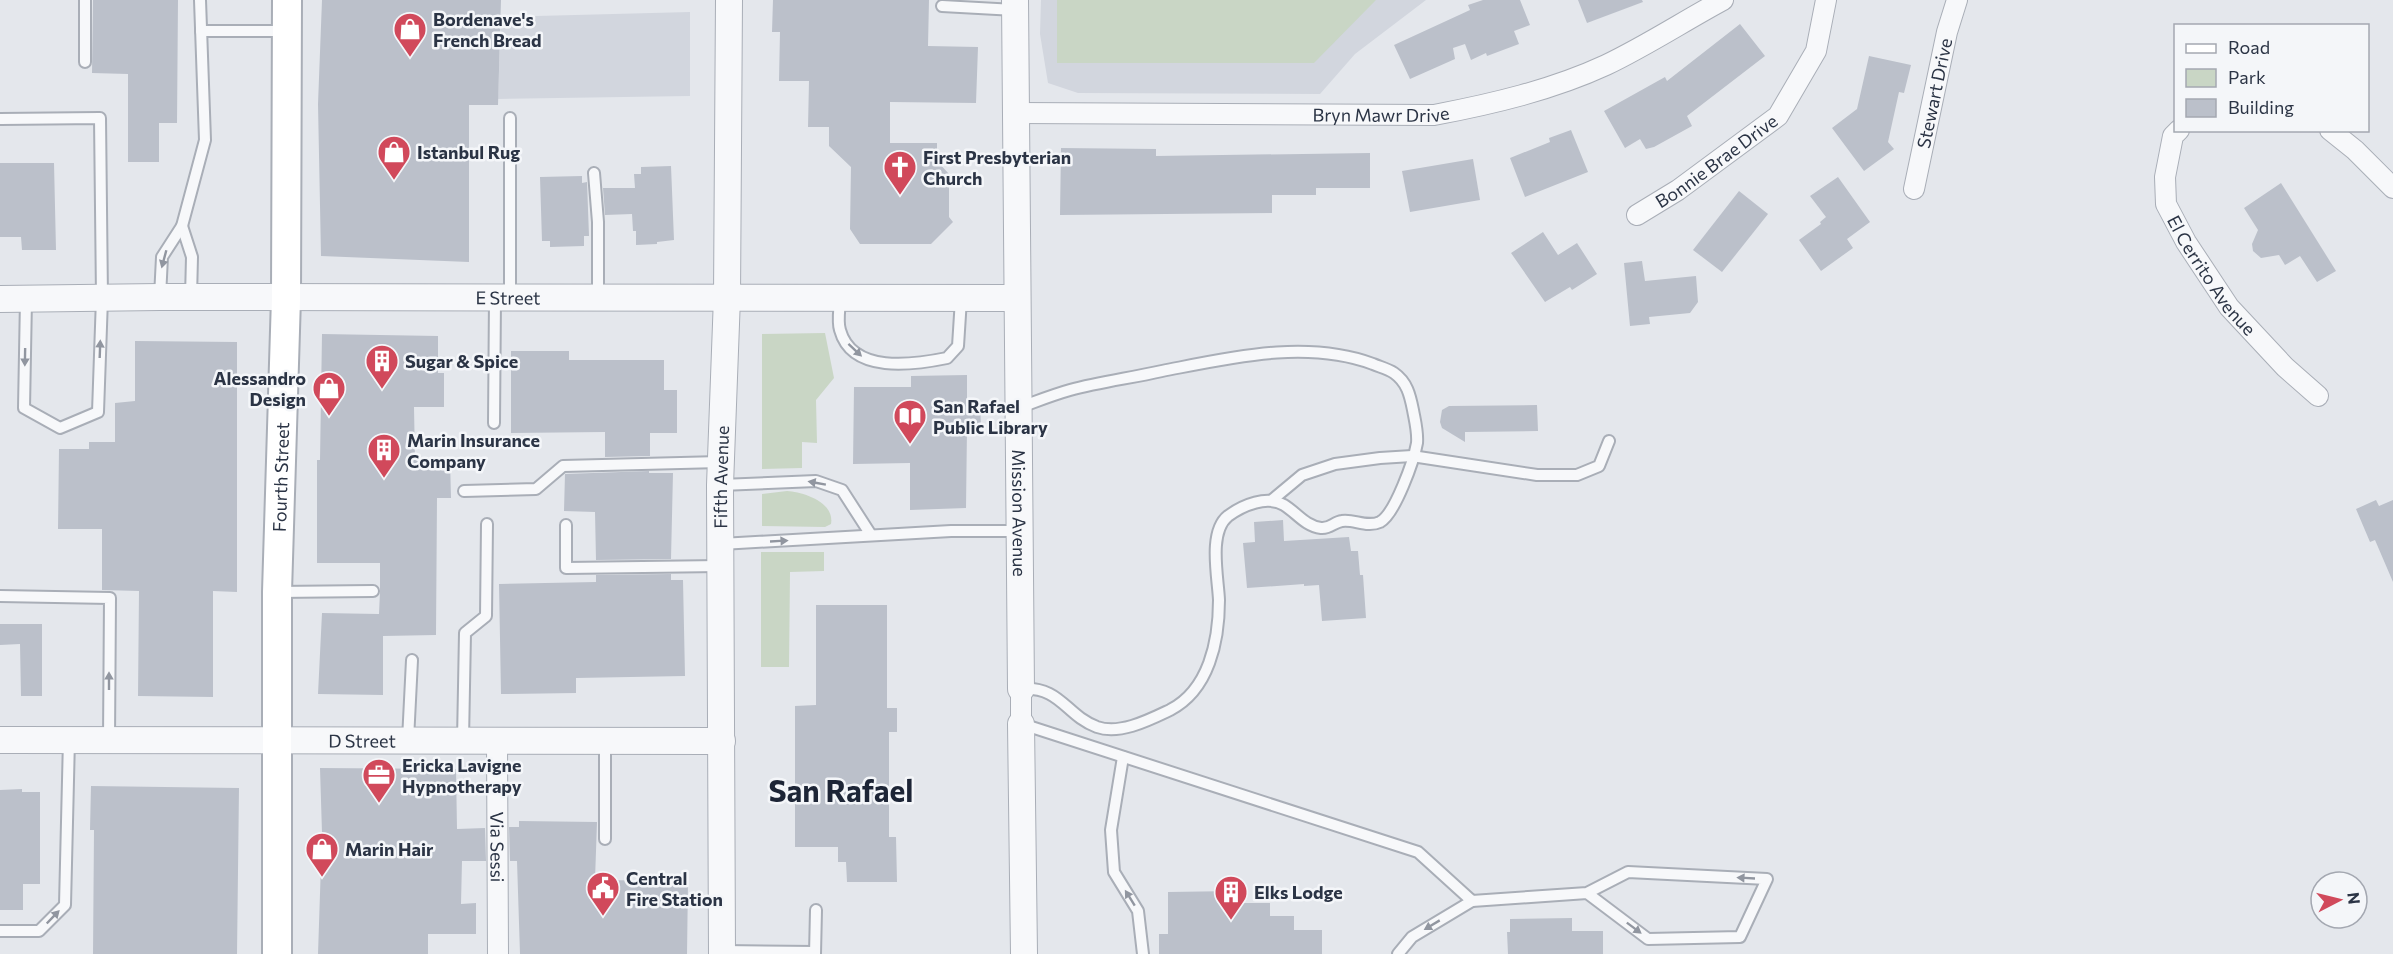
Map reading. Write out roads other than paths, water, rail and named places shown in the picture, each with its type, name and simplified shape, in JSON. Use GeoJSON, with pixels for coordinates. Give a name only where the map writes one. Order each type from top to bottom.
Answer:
{"type":"FeatureCollection","features":[{"type":"Feature","properties":{"kind":"main road","name":"Fourth Street"},"geometry":{"type":"LineString","coordinates":[[277,954],[277,592],[286,298],[286,0]]}},
{"type":"Feature","properties":{"kind":"street","name":"Fifth Avenue"},"geometry":{"type":"LineString","coordinates":[[722,953],[721,473],[728,297],[729,0]]}},
{"type":"Feature","properties":{"kind":"street","name":"Bryn Mawr Drive"},"geometry":{"type":"LineString","coordinates":[[1017,113],[1434,115],[1491,104],[1556,84],[1606,65],[1723,0]]}},
{"type":"Feature","properties":{"kind":"street","name":"Bonnie Brae Drive"},"geometry":{"type":"LineString","coordinates":[[1636,215],[1678,190],[1778,116],[1816,51],[1826,0]]}},
{"type":"Feature","properties":{"kind":"street","name":"Stewart Drive"},"geometry":{"type":"LineString","coordinates":[[1914,189],[1947,32],[1957,0]]}},
{"type":"Feature","properties":{"kind":"street","name":"Mission Avenue"},"geometry":{"type":"LineString","coordinates":[[1015,5],[1017,408],[1024,954]]}},
{"type":"Feature","properties":{"kind":"street","name":"El Cerrito Avenue"},"geometry":{"type":"LineString","coordinates":[[2177,132],[2173,136],[2165,177],[2166,204],[2179,229],[2229,307],[2285,367],[2318,396]]}},
{"type":"Feature","properties":{"kind":"street"},"geometry":{"type":"LineString","coordinates":[[2332,132],[2355,150],[2393,188]]}},
{"type":"Feature","properties":{"kind":"street","name":"E Street"},"geometry":{"type":"LineString","coordinates":[[0,299],[160,297],[1016,298]]}},
{"type":"Feature","properties":{"kind":"street","name":"D Street"},"geometry":{"type":"LineString","coordinates":[[0,740],[722,741]]}},
{"type":"Feature","properties":{"kind":"street","name":"Via Sessi"},"geometry":{"type":"LineString","coordinates":[[497,741],[498,954]]}},
{"type":"Feature","properties":{"kind":"lane"},"geometry":{"type":"LineString","coordinates":[[85,0],[85,62]]}},
{"type":"Feature","properties":{"kind":"lane"},"geometry":{"type":"LineString","coordinates":[[160,297],[162,257],[182,226],[205,140],[200,0]]}},
{"type":"Feature","properties":{"kind":"lane"},"geometry":{"type":"LineString","coordinates":[[942,6],[1015,5]]}},
{"type":"Feature","properties":{"kind":"lane"},"geometry":{"type":"LineString","coordinates":[[201,31],[287,31]]}},
{"type":"Feature","properties":{"kind":"lane"},"geometry":{"type":"LineString","coordinates":[[0,119],[100,118],[102,298],[98,412],[60,428],[24,408],[26,299]]}},
{"type":"Feature","properties":{"kind":"lane"},"geometry":{"type":"LineString","coordinates":[[494,423],[510,118]]}},
{"type":"Feature","properties":{"kind":"lane"},"geometry":{"type":"LineString","coordinates":[[594,173],[598,222],[598,297]]}},
{"type":"Feature","properties":{"kind":"lane"},"geometry":{"type":"LineString","coordinates":[[182,226],[192,257],[191,297]]}},
{"type":"Feature","properties":{"kind":"lane"},"geometry":{"type":"LineString","coordinates":[[840,297],[840,330],[851,349],[868,360],[899,364],[947,358],[958,346],[961,298]]}},
{"type":"Feature","properties":{"kind":"lane"},"geometry":{"type":"LineString","coordinates":[[1017,408],[1070,390],[1270,352],[1313,352],[1359,359],[1393,372],[1409,390],[1417,442],[1390,511],[1380,522],[1368,524],[1341,521],[1330,527],[1322,528],[1306,523],[1283,505],[1272,500]]}},
{"type":"Feature","properties":{"kind":"lane"},"geometry":{"type":"LineString","coordinates":[[1021,689],[1034,688],[1050,692],[1098,727],[1122,729],[1171,710],[1185,700],[1200,685],[1212,655],[1219,602],[1216,540],[1221,523],[1241,508],[1272,500],[1302,476],[1335,464],[1412,456],[1536,475],[1577,475],[1599,466],[1609,441]]}},
{"type":"Feature","properties":{"kind":"lane"},"geometry":{"type":"LineString","coordinates":[[464,491],[536,489],[563,466],[721,473],[816,481],[842,490],[871,535]]}},
{"type":"Feature","properties":{"kind":"lane"},"geometry":{"type":"LineString","coordinates":[[463,741],[465,633],[486,616],[488,524]]}},
{"type":"Feature","properties":{"kind":"lane"},"geometry":{"type":"LineString","coordinates":[[566,525],[566,568],[721,555],[871,535],[951,531],[1019,531]]}},
{"type":"Feature","properties":{"kind":"lane"},"geometry":{"type":"LineString","coordinates":[[277,592],[373,591]]}},
{"type":"Feature","properties":{"kind":"lane"},"geometry":{"type":"LineString","coordinates":[[0,596],[110,598],[109,739]]}},
{"type":"Feature","properties":{"kind":"lane"},"geometry":{"type":"LineString","coordinates":[[408,741],[412,660]]}},
{"type":"Feature","properties":{"kind":"lane"},"geometry":{"type":"LineString","coordinates":[[1021,724],[1419,852],[1472,902]]}},
{"type":"Feature","properties":{"kind":"lane"},"geometry":{"type":"LineString","coordinates":[[0,931],[39,931],[65,905],[69,739]]}},
{"type":"Feature","properties":{"kind":"lane"},"geometry":{"type":"LineString","coordinates":[[605,740],[605,839]]}},
{"type":"Feature","properties":{"kind":"lane"},"geometry":{"type":"LineString","coordinates":[[1123,757],[1111,830],[1114,872],[1138,911],[1143,954]]}},
{"type":"Feature","properties":{"kind":"lane"},"geometry":{"type":"LineString","coordinates":[[1398,954],[1412,937],[1472,902],[1587,893],[1628,872],[1767,879],[1740,938],[1648,939],[1587,893]]}},
{"type":"Feature","properties":{"kind":"lane"},"geometry":{"type":"LineString","coordinates":[[722,953],[815,953],[816,910]]}},
{"type":"Feature","properties":{"kind":"place","name":"Bordenave's French Bread"},"geometry":{"type":"Point","coordinates":[410,58]}},
{"type":"Feature","properties":{"kind":"place","name":"Istanbul Rug"},"geometry":{"type":"Point","coordinates":[394,181]}},
{"type":"Feature","properties":{"kind":"place","name":"First Presbyterian Church"},"geometry":{"type":"Point","coordinates":[900,196]}},
{"type":"Feature","properties":{"kind":"place","name":"Sugar & Spice"},"geometry":{"type":"Point","coordinates":[382,390]}},
{"type":"Feature","properties":{"kind":"place","name":"Alessandro Design"},"geometry":{"type":"Point","coordinates":[329,417]}},
{"type":"Feature","properties":{"kind":"place","name":"San Rafael Public Library"},"geometry":{"type":"Point","coordinates":[910,445]}},
{"type":"Feature","properties":{"kind":"place","name":"Marin Insurance Company"},"geometry":{"type":"Point","coordinates":[384,479]}},
{"type":"Feature","properties":{"kind":"place","name":"Ericka Lavigne Hypnotherapy"},"geometry":{"type":"Point","coordinates":[379,804]}},
{"type":"Feature","properties":{"kind":"place","name":"Marin Hair"},"geometry":{"type":"Point","coordinates":[322,878]}},
{"type":"Feature","properties":{"kind":"place","name":"Central Fire Station"},"geometry":{"type":"Point","coordinates":[603,917]}},
{"type":"Feature","properties":{"kind":"place","name":"Elks Lodge"},"geometry":{"type":"Point","coordinates":[1231,921]}},
{"type":"Feature","properties":{"kind":"district","name":"San Rafael"},"geometry":{"type":"Point","coordinates":[841,789]}}]}
